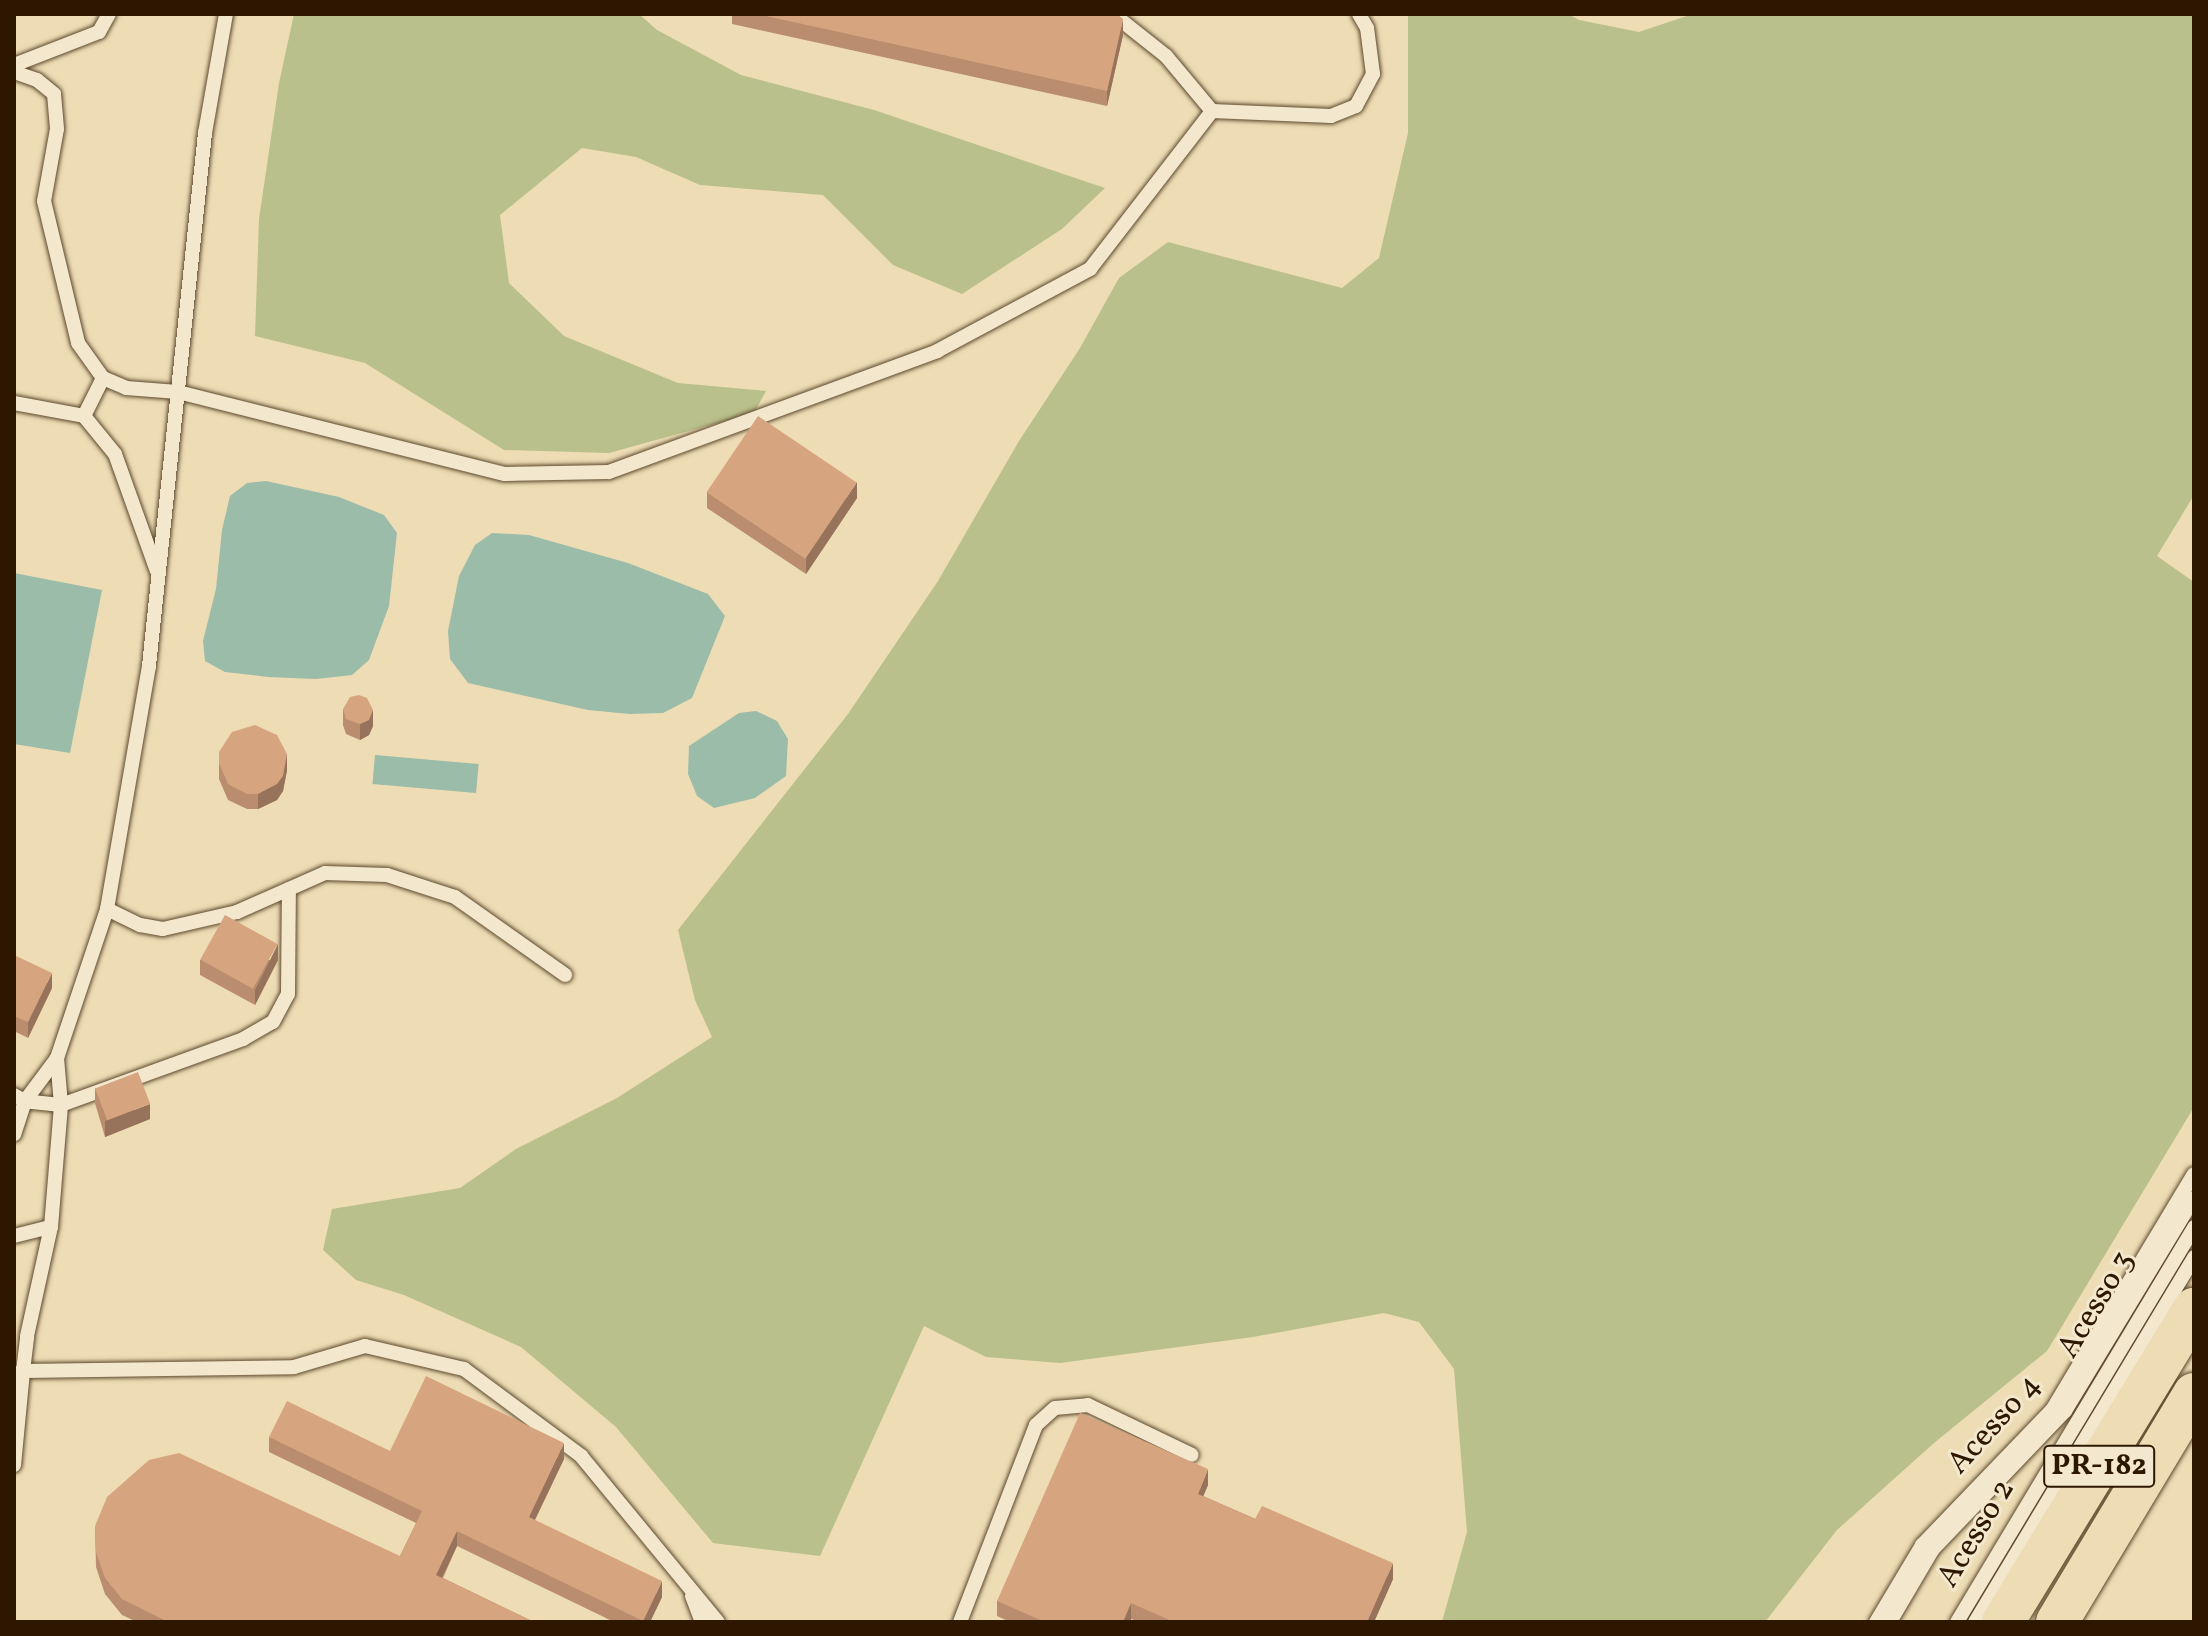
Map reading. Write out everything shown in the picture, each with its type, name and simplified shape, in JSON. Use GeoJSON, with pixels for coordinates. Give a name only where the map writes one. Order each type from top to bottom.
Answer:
{"type":"FeatureCollection","features":[{"type":"Feature","properties":{"kind":"main road","name":"PR-182"},"geometry":{"type":"LineString","coordinates":[[2003,1622],[2194,1309]]}},
{"type":"Feature","properties":{"kind":"main road","name":"PR-182"},"geometry":{"type":"LineString","coordinates":[[2057,1622],[2194,1394]]}},
{"type":"Feature","properties":{"kind":"lane"},"geometry":{"type":"LineString","coordinates":[[14,65],[99,32],[109,14]]}},
{"type":"Feature","properties":{"kind":"lane"},"geometry":{"type":"LineString","coordinates":[[14,1465],[18,1373],[51,1227],[61,1105],[57,1058],[107,909],[149,666],[205,133],[226,14]]}},
{"type":"Feature","properties":{"kind":"lane"},"geometry":{"type":"LineString","coordinates":[[1113,14],[1166,56],[1212,111],[1331,116],[1356,106],[1373,74],[1367,28],[1359,14]]}},
{"type":"Feature","properties":{"kind":"lane"},"geometry":{"type":"LineString","coordinates":[[14,72],[37,80],[54,94],[57,129],[44,201],[78,343],[103,378],[126,388],[178,392],[505,474],[609,472],[937,351],[1090,269],[1212,111]]}},
{"type":"Feature","properties":{"kind":"lane"},"geometry":{"type":"LineString","coordinates":[[84,416],[103,378]]}},
{"type":"Feature","properties":{"kind":"lane"},"geometry":{"type":"LineString","coordinates":[[14,403],[84,416],[115,454],[159,576]]}},
{"type":"Feature","properties":{"kind":"lane"},"geometry":{"type":"LineString","coordinates":[[107,909],[140,925],[163,929],[237,912],[325,873],[387,875],[455,897],[565,975]]}},
{"type":"Feature","properties":{"kind":"lane"},"geometry":{"type":"LineString","coordinates":[[19,1098],[61,1105],[243,1039],[273,1022],[288,994],[289,889]]}},
{"type":"Feature","properties":{"kind":"lane"},"geometry":{"type":"LineString","coordinates":[[14,1134],[19,1098],[57,1058]]}},
{"type":"Feature","properties":{"kind":"lane","name":"Acesso 4"},"geometry":{"type":"LineString","coordinates":[[1876,1622],[1922,1545],[2052,1410],[2194,1174]]}},
{"type":"Feature","properties":{"kind":"lane","name":"Acesso 3"},"geometry":{"type":"LineString","coordinates":[[1890,1622],[1933,1549],[2065,1411],[2194,1198]]}},
{"type":"Feature","properties":{"kind":"lane"},"geometry":{"type":"LineString","coordinates":[[14,1236],[51,1227]]}},
{"type":"Feature","properties":{"kind":"lane","name":"Acesso 2"},"geometry":{"type":"LineString","coordinates":[[1957,1622],[2194,1227]]}},
{"type":"Feature","properties":{"kind":"lane"},"geometry":{"type":"LineString","coordinates":[[1975,1622],[2194,1257]]}},
{"type":"Feature","properties":{"kind":"lane"},"geometry":{"type":"LineString","coordinates":[[18,1373],[294,1367],[365,1346],[464,1369],[581,1456],[718,1622]]}},
{"type":"Feature","properties":{"kind":"lane"},"geometry":{"type":"LineString","coordinates":[[960,1622],[1036,1425],[1055,1408],[1088,1405],[1192,1455]]}},
{"type":"Feature","properties":{"kind":"lane"},"geometry":{"type":"LineString","coordinates":[[687,1584],[702,1622]]}},
{"type":"Feature","properties":{"kind":"green space"},"geometry":{"type":"Polygon","coordinates":[[[294,14],[639,14],[657,30],[741,75],[874,110],[1105,188],[1062,229],[962,294],[893,265],[823,195],[700,185],[636,157],[582,148],[500,215],[509,283],[564,336],[678,383],[766,391],[754,413],[609,453],[504,450],[365,363],[255,336],[259,219],[279,83],[294,14]]]}},
{"type":"Feature","properties":{"kind":"green space"},"geometry":{"type":"Polygon","coordinates":[[[1408,14],[1568,14],[1579,20],[1639,32],[1693,14],[2194,14],[2194,495],[2157,556],[2194,582],[2194,1107],[2047,1351],[1934,1443],[1837,1530],[1765,1622],[1442,1622],[1467,1532],[1454,1369],[1419,1322],[1384,1313],[1253,1337],[1060,1363],[986,1357],[924,1326],[820,1556],[713,1543],[616,1427],[521,1347],[404,1295],[356,1280],[323,1250],[332,1209],[460,1188],[516,1149],[617,1098],[712,1037],[695,1000],[678,930],[848,714],[938,581],[1019,441],[1080,348],[1119,278],[1168,242],[1342,288],[1379,258],[1408,133],[1408,14]]]}},
{"type":"Feature","properties":{"kind":"shaded area"},"geometry":{"type":"Polygon","coordinates":[[[266,481],[339,497],[384,515],[397,533],[389,606],[369,660],[352,675],[316,679],[268,677],[225,672],[205,661],[203,641],[216,589],[222,530],[230,496],[247,483],[266,481]]]}},
{"type":"Feature","properties":{"kind":"shaded area"},"geometry":{"type":"Polygon","coordinates":[[[492,533],[529,535],[628,563],[708,594],[725,616],[692,698],[663,713],[630,714],[588,710],[468,683],[450,659],[448,631],[459,576],[475,545],[492,533]]]}},
{"type":"Feature","properties":{"kind":"shaded area"},"geometry":{"type":"Polygon","coordinates":[[[14,573],[102,590],[70,753],[14,744],[14,573]]]}},
{"type":"Feature","properties":{"kind":"shaded area"},"geometry":{"type":"Polygon","coordinates":[[[756,711],[777,721],[788,739],[786,776],[755,798],[714,808],[697,796],[688,774],[689,746],[739,713],[756,711]]]}},
{"type":"Feature","properties":{"kind":"shaded area"},"geometry":{"type":"Polygon","coordinates":[[[375,755],[479,764],[476,793],[372,784],[375,755]]]}},
{"type":"Feature","properties":{"kind":"building"},"geometry":{"type":"Polygon","coordinates":[[[757,14],[1117,14],[1123,19],[1107,91],[757,14]]]}},
{"type":"Feature","properties":{"kind":"building"},"geometry":{"type":"Polygon","coordinates":[[[758,416],[857,483],[805,559],[707,492],[758,416]]]}},
{"type":"Feature","properties":{"kind":"building"},"geometry":{"type":"Polygon","coordinates":[[[359,695],[367,698],[373,710],[369,720],[360,724],[346,719],[343,709],[350,697],[359,695]]]}},
{"type":"Feature","properties":{"kind":"building"},"geometry":{"type":"Polygon","coordinates":[[[255,725],[277,735],[287,754],[283,776],[277,784],[258,794],[247,794],[228,784],[219,763],[219,752],[232,732],[255,725]]]}},
{"type":"Feature","properties":{"kind":"building"},"geometry":{"type":"Polygon","coordinates":[[[225,915],[277,944],[253,989],[200,960],[225,915]]]}},
{"type":"Feature","properties":{"kind":"building"},"geometry":{"type":"Polygon","coordinates":[[[14,955],[52,973],[28,1022],[14,1016],[14,955]]]}},
{"type":"Feature","properties":{"kind":"building"},"geometry":{"type":"Polygon","coordinates":[[[138,1072],[150,1104],[107,1120],[95,1088],[138,1072]]]}},
{"type":"Feature","properties":{"kind":"building"},"geometry":{"type":"Polygon","coordinates":[[[426,1376],[564,1443],[529,1517],[662,1581],[643,1621],[457,1531],[436,1575],[534,1622],[168,1622],[122,1599],[105,1578],[96,1552],[95,1526],[107,1497],[149,1460],[179,1453],[400,1556],[422,1511],[269,1437],[287,1401],[390,1451],[426,1376]]]}},
{"type":"Feature","properties":{"kind":"building"},"geometry":{"type":"Polygon","coordinates":[[[1080,1413],[1208,1469],[1198,1494],[1255,1519],[1262,1506],[1393,1563],[1367,1622],[1174,1622],[1131,1603],[1123,1622],[1045,1622],[997,1601],[1080,1413]]]}}]}
